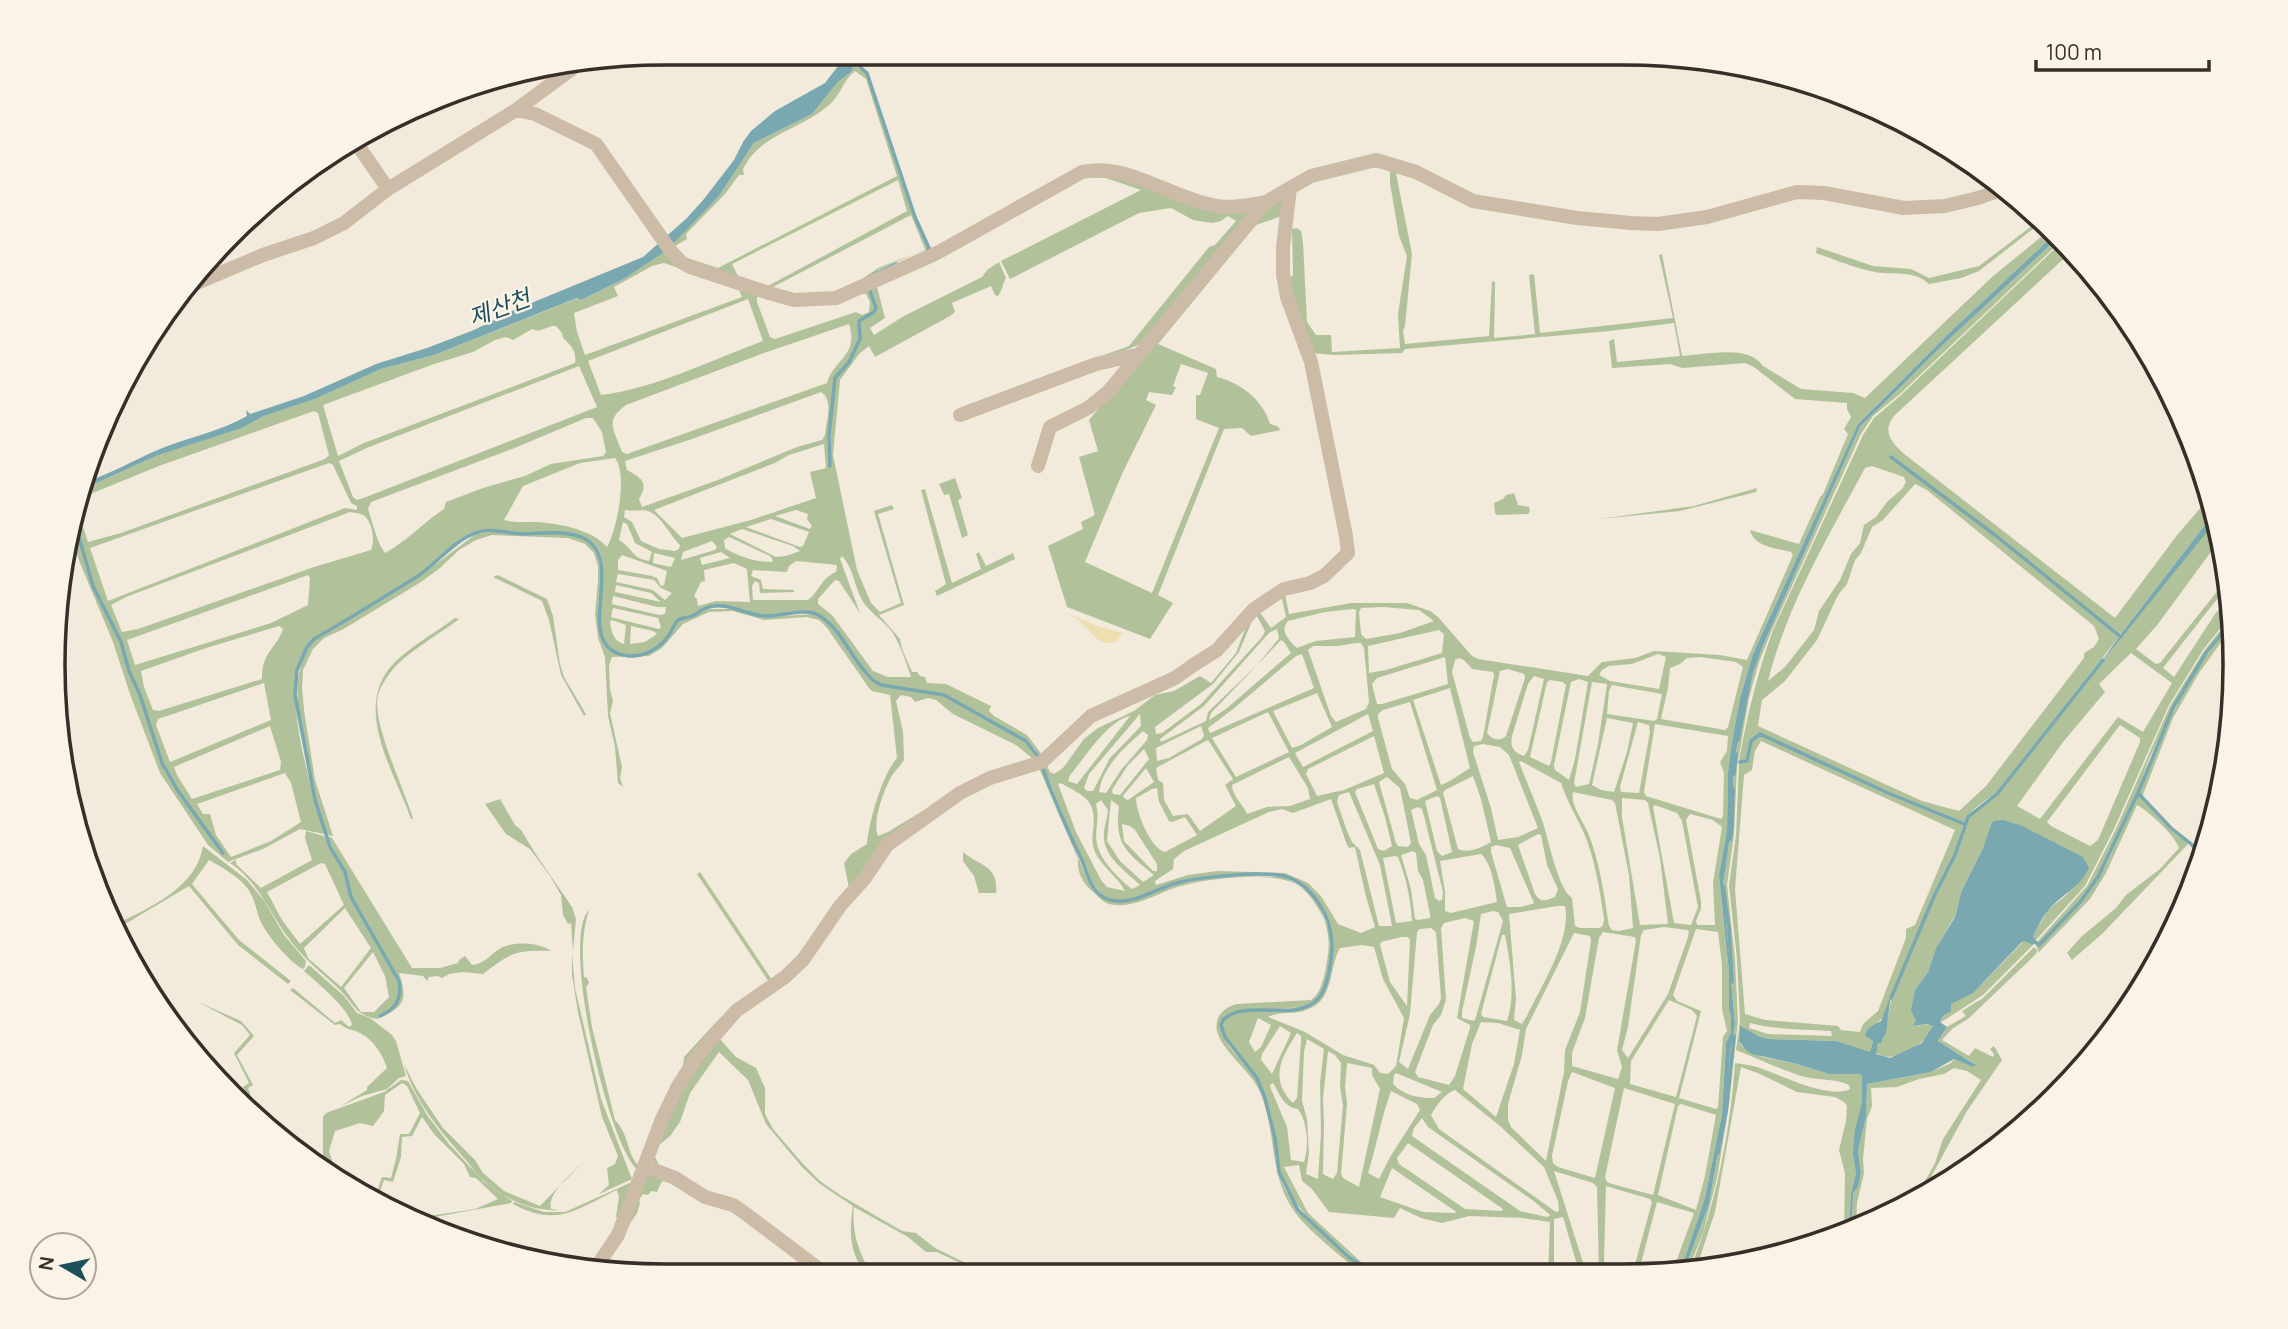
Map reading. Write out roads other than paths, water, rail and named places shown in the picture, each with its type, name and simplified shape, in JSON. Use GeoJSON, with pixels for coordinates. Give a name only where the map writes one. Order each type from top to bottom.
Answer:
{"type":"FeatureCollection","features":[{"type":"Feature","properties":{"kind":"street"},"geometry":{"type":"LineString","coordinates":[[205,279],[328,232],[357,215],[388,189],[516,110],[566,73]]}},
{"type":"Feature","properties":{"kind":"street"},"geometry":{"type":"LineString","coordinates":[[516,110],[535,114],[596,144],[681,262],[756,289],[794,299],[820,300],[844,296],[937,253],[1082,172],[1098,170],[1130,176],[1210,205],[1236,207],[1266,202]]}},
{"type":"Feature","properties":{"kind":"street"},"geometry":{"type":"LineString","coordinates":[[360,148],[388,189]]}},
{"type":"Feature","properties":{"kind":"street"},"geometry":{"type":"LineString","coordinates":[[1038,466],[1050,427],[1088,408],[1108,392],[1266,202],[1311,176],[1376,160],[1416,172],[1453,192],[1483,203],[1577,218],[1658,224],[1707,217],[1797,192],[1824,193],[1904,208],[1945,206],[1993,193]]}},
{"type":"Feature","properties":{"kind":"street"},"geometry":{"type":"LineString","coordinates":[[601,1261],[618,1235],[672,1097],[710,1039],[736,1011],[803,960],[840,906],[865,878],[876,858],[894,838],[960,793],[990,778],[1042,762],[1091,716],[1184,672],[1217,650],[1254,609],[1284,589],[1310,583],[1324,576],[1348,553],[1311,362],[1287,297],[1283,274],[1283,247],[1290,188]]}},
{"type":"Feature","properties":{"kind":"street"},"geometry":{"type":"LineString","coordinates":[[960,415],[1096,364],[1137,355]]}},
{"type":"Feature","properties":{"kind":"street"},"geometry":{"type":"LineString","coordinates":[[644,1167],[675,1178],[705,1197],[742,1210],[813,1264]]}},
{"type":"Feature","properties":{"kind":"water"},"geometry":{"type":"Polygon","coordinates":[[[839,65],[854,65],[851,72],[838,82],[812,114],[754,143],[719,196],[666,251],[624,279],[581,300],[577,298],[434,355],[381,369],[315,399],[264,416],[242,428],[156,456],[93,485],[95,478],[160,449],[236,422],[247,416],[246,410],[250,414],[304,396],[376,364],[474,330],[512,311],[643,257],[704,199],[734,160],[751,131],[775,111],[825,83],[839,65]]]}},
{"type":"Feature","properties":{"kind":"water"},"geometry":{"type":"Polygon","coordinates":[[[2048,240],[2052,244],[1860,427],[1754,666],[1734,760],[1732,823],[1723,885],[1735,1025],[1730,1052],[1727,1103],[1709,1204],[1688,1260],[1684,1261],[1705,1198],[1722,1114],[1726,1043],[1731,1032],[1729,972],[1719,875],[1727,830],[1728,773],[1740,698],[1753,654],[1858,424],[1948,334],[2048,240]]]}},
{"type":"Feature","properties":{"kind":"water"},"geometry":{"type":"Polygon","coordinates":[[[2206,523],[2208,530],[2095,671],[2206,523]]]}},
{"type":"Feature","properties":{"kind":"water"},"geometry":{"type":"Polygon","coordinates":[[[2003,820],[2023,826],[2083,857],[2089,868],[2081,881],[2045,915],[2033,936],[2036,940],[2033,945],[2022,942],[1973,993],[1951,1004],[1951,1011],[1944,1015],[1940,1022],[1947,1027],[1938,1041],[1976,1065],[1973,1067],[1954,1059],[1931,1072],[1867,1084],[1866,1117],[1858,1151],[1861,1173],[1858,1187],[1853,1193],[1852,1219],[1850,1220],[1851,1193],[1856,1173],[1853,1153],[1855,1129],[1862,1101],[1862,1077],[1860,1074],[1829,1074],[1752,1054],[1739,1041],[1740,1026],[1769,1039],[1836,1041],[1870,1052],[1873,1041],[1865,1036],[1867,1030],[1881,1021],[1891,995],[1886,1033],[1878,1044],[1876,1054],[1890,1058],[1922,1043],[1933,1026],[1912,1026],[1916,1021],[1911,1010],[1915,990],[1928,972],[1936,948],[1955,917],[1961,892],[1994,821],[2003,820]]]}},
{"type":"Feature","properties":{"kind":"waterway"},"geometry":{"type":"LineString","coordinates":[[858,65],[867,73],[915,217],[929,248],[926,252]]}},
{"type":"Feature","properties":{"kind":"waterway"},"geometry":{"type":"LineString","coordinates":[[875,274],[896,264]]}},
{"type":"Feature","properties":{"kind":"waterway"},"geometry":{"type":"LineString","coordinates":[[830,466],[829,435],[835,378],[849,362],[860,339],[859,321],[876,308],[870,291]]}},
{"type":"Feature","properties":{"kind":"waterway"},"geometry":{"type":"LineString","coordinates":[[1891,457],[1995,535],[2121,637]]}},
{"type":"Feature","properties":{"kind":"waterway"},"geometry":{"type":"LineString","coordinates":[[380,1016],[397,1003],[399,981],[351,897],[345,872],[330,847],[315,800],[295,695],[297,670],[307,647],[314,639],[418,576],[473,534],[493,530],[525,534],[565,533],[578,536],[594,546],[601,561],[602,637],[611,650],[629,656],[650,652],[666,639],[679,620],[714,606],[730,607],[760,616],[814,613],[836,630],[860,666],[874,681],[881,685],[944,695],[1026,741],[1040,759]]}},
{"type":"Feature","properties":{"kind":"waterway"},"geometry":{"type":"LineString","coordinates":[[79,536],[93,586],[121,642],[162,763],[178,791],[223,853]]}},
{"type":"Feature","properties":{"kind":"waterway"},"geometry":{"type":"LineString","coordinates":[[2035,942],[2039,945],[2080,902],[2098,877],[2138,793],[2173,708],[2206,653],[2222,633]]}},
{"type":"Feature","properties":{"kind":"waterway"},"geometry":{"type":"LineString","coordinates":[[1738,740],[1751,673],[1760,648]]}},
{"type":"Feature","properties":{"kind":"waterway"},"geometry":{"type":"LineString","coordinates":[[1891,998],[1935,894],[1955,855],[1968,817],[1997,794],[2103,660]]}},
{"type":"Feature","properties":{"kind":"waterway"},"geometry":{"type":"LineString","coordinates":[[1740,762],[1747,761],[1751,741],[1760,734],[1888,793],[1964,824]]}},
{"type":"Feature","properties":{"kind":"waterway"},"geometry":{"type":"LineString","coordinates":[[1734,774],[1736,754]]}},
{"type":"Feature","properties":{"kind":"waterway"},"geometry":{"type":"LineString","coordinates":[[1042,766],[1089,880],[1105,898],[1114,901],[1132,900],[1176,883],[1232,875],[1263,874],[1296,881],[1319,903],[1328,923],[1332,944],[1327,981],[1318,999],[1297,1009],[1232,1014],[1223,1020],[1221,1025],[1225,1037],[1257,1078],[1275,1138],[1279,1172],[1298,1210],[1359,1264]]}},
{"type":"Feature","properties":{"kind":"waterway"},"geometry":{"type":"LineString","coordinates":[[1730,840],[1733,789]]}},
{"type":"Feature","properties":{"kind":"waterway"},"geometry":{"type":"LineString","coordinates":[[2139,794],[2171,828],[2194,847]]}},
{"type":"Feature","properties":{"kind":"waterway"},"geometry":{"type":"LineString","coordinates":[[1723,886],[1732,982]]}},
{"type":"Feature","properties":{"kind":"waterway"},"geometry":{"type":"LineString","coordinates":[[1718,1153],[1726,1112],[1734,1036]]}},
{"type":"Feature","properties":{"kind":"water label","name":"제산천"},"geometry":{"type":"Point","coordinates":[499,307]}}]}
